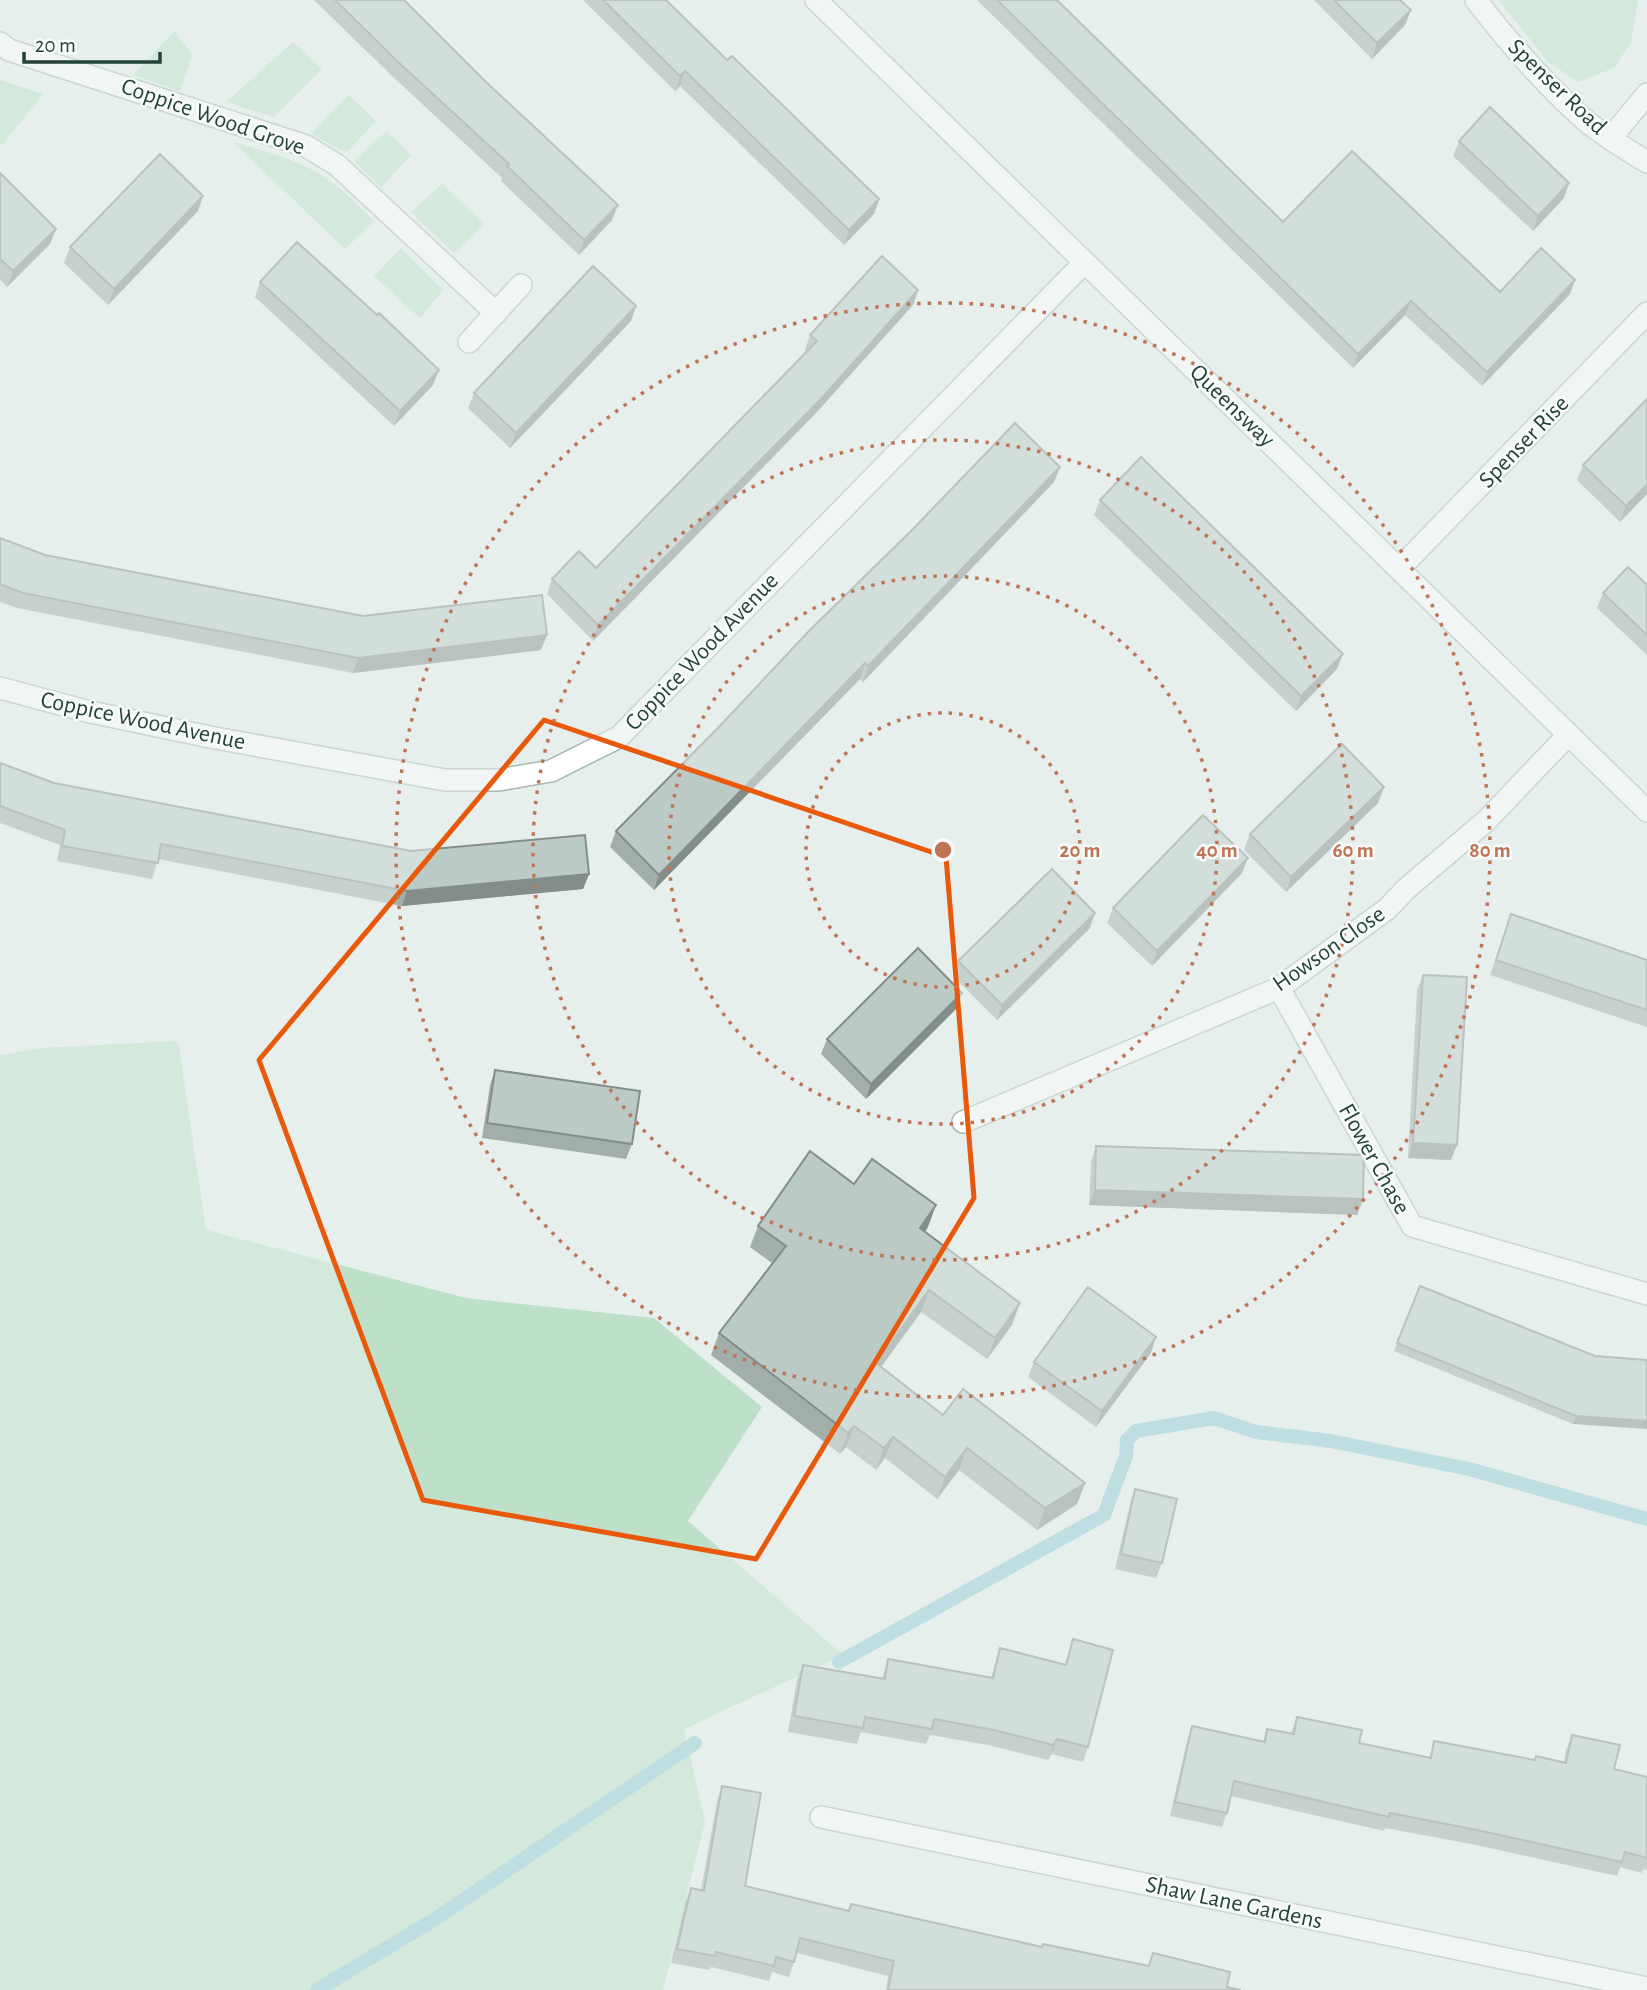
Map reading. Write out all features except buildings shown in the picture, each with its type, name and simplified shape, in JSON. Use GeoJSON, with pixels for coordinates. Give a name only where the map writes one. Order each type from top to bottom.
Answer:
{"type":"FeatureCollection","features":[{"type":"Feature","properties":{"kind":"street","name":"Queensway"},"geometry":{"type":"LineString","coordinates":[[816,0],[1647,811]]}},
{"type":"Feature","properties":{"kind":"street","name":"Spenser Road"},"geometry":{"type":"LineString","coordinates":[[1476,0],[1554,91],[1610,139],[1647,162]]}},
{"type":"Feature","properties":{"kind":"street","name":"Coppice Wood Grove"},"geometry":{"type":"LineString","coordinates":[[0,43],[9,50],[306,146],[337,165],[496,313]]}},
{"type":"Feature","properties":{"kind":"street"},"geometry":{"type":"LineString","coordinates":[[1610,139],[1647,94]]}},
{"type":"Feature","properties":{"kind":"street","name":"Coppice Wood Avenue"},"geometry":{"type":"LineString","coordinates":[[0,688],[160,727],[433,779],[499,780],[551,771],[619,737],[1084,263]]}},
{"type":"Feature","properties":{"kind":"street"},"geometry":{"type":"LineString","coordinates":[[469,342],[522,285]]}},
{"type":"Feature","properties":{"kind":"street","name":"Spenser Rise"},"geometry":{"type":"LineString","coordinates":[[1399,569],[1647,313]]}},
{"type":"Feature","properties":{"kind":"street","name":"Howson Close"},"geometry":{"type":"LineString","coordinates":[[963,1122],[1279,988],[1387,909],[1406,889],[1486,821],[1568,735]]}},
{"type":"Feature","properties":{"kind":"street","name":"Flower Chase"},"geometry":{"type":"LineString","coordinates":[[1279,988],[1412,1226],[1647,1294]]}},
{"type":"Feature","properties":{"kind":"street","name":"Shaw Lane Gardens"},"geometry":{"type":"LineString","coordinates":[[821,1817],[1647,1988]]}},
{"type":"Feature","properties":{"kind":"highlighted area"},"geometry":{"type":"Polygon","coordinates":[[[544,720],[946,857],[974,1198],[756,1559],[423,1500],[259,1060],[544,720]]]}},
{"type":"Feature","properties":{"kind":"green space"},"geometry":{"type":"Polygon","coordinates":[[[1499,0],[1638,0],[1631,42],[1614,68],[1578,82],[1548,62],[1499,0]]]}},
{"type":"Feature","properties":{"kind":"green space"},"geometry":{"type":"Polygon","coordinates":[[[175,31],[192,55],[180,91],[133,75],[175,31]]]}},
{"type":"Feature","properties":{"kind":"green space"},"geometry":{"type":"Polygon","coordinates":[[[293,42],[322,69],[274,117],[226,102],[293,42]]]}},
{"type":"Feature","properties":{"kind":"green space"},"geometry":{"type":"Polygon","coordinates":[[[0,80],[43,94],[2,145],[0,143],[0,80]]]}},
{"type":"Feature","properties":{"kind":"green space"},"geometry":{"type":"Polygon","coordinates":[[[349,95],[376,121],[348,151],[311,134],[349,95]]]}},
{"type":"Feature","properties":{"kind":"green space"},"geometry":{"type":"Polygon","coordinates":[[[387,131],[411,155],[381,187],[354,161],[387,131]]]}},
{"type":"Feature","properties":{"kind":"green space"},"geometry":{"type":"Polygon","coordinates":[[[233,142],[286,158],[311,169],[339,188],[374,221],[345,249],[233,142]]]}},
{"type":"Feature","properties":{"kind":"green space"},"geometry":{"type":"Polygon","coordinates":[[[442,184],[484,224],[454,253],[411,212],[442,184]]]}},
{"type":"Feature","properties":{"kind":"green space"},"geometry":{"type":"Polygon","coordinates":[[[401,248],[443,290],[420,318],[374,276],[401,248]]]}},
{"type":"Feature","properties":{"kind":"green space"},"geometry":{"type":"Polygon","coordinates":[[[178,1041],[206,1230],[466,1298],[654,1318],[762,1407],[688,1521],[843,1655],[684,1729],[705,1822],[663,1990],[0,1990],[0,1055],[40,1048],[178,1041]]]}},
{"type":"Feature","properties":{"kind":"waterway"},"geometry":{"type":"LineString","coordinates":[[839,1662],[1104,1515],[1126,1456],[1127,1440],[1136,1431],[1214,1418],[1256,1432],[1331,1441],[1469,1469],[1647,1519]]}},
{"type":"Feature","properties":{"kind":"waterway"},"geometry":{"type":"LineString","coordinates":[[317,1990],[432,1921],[695,1743]]}}]}
